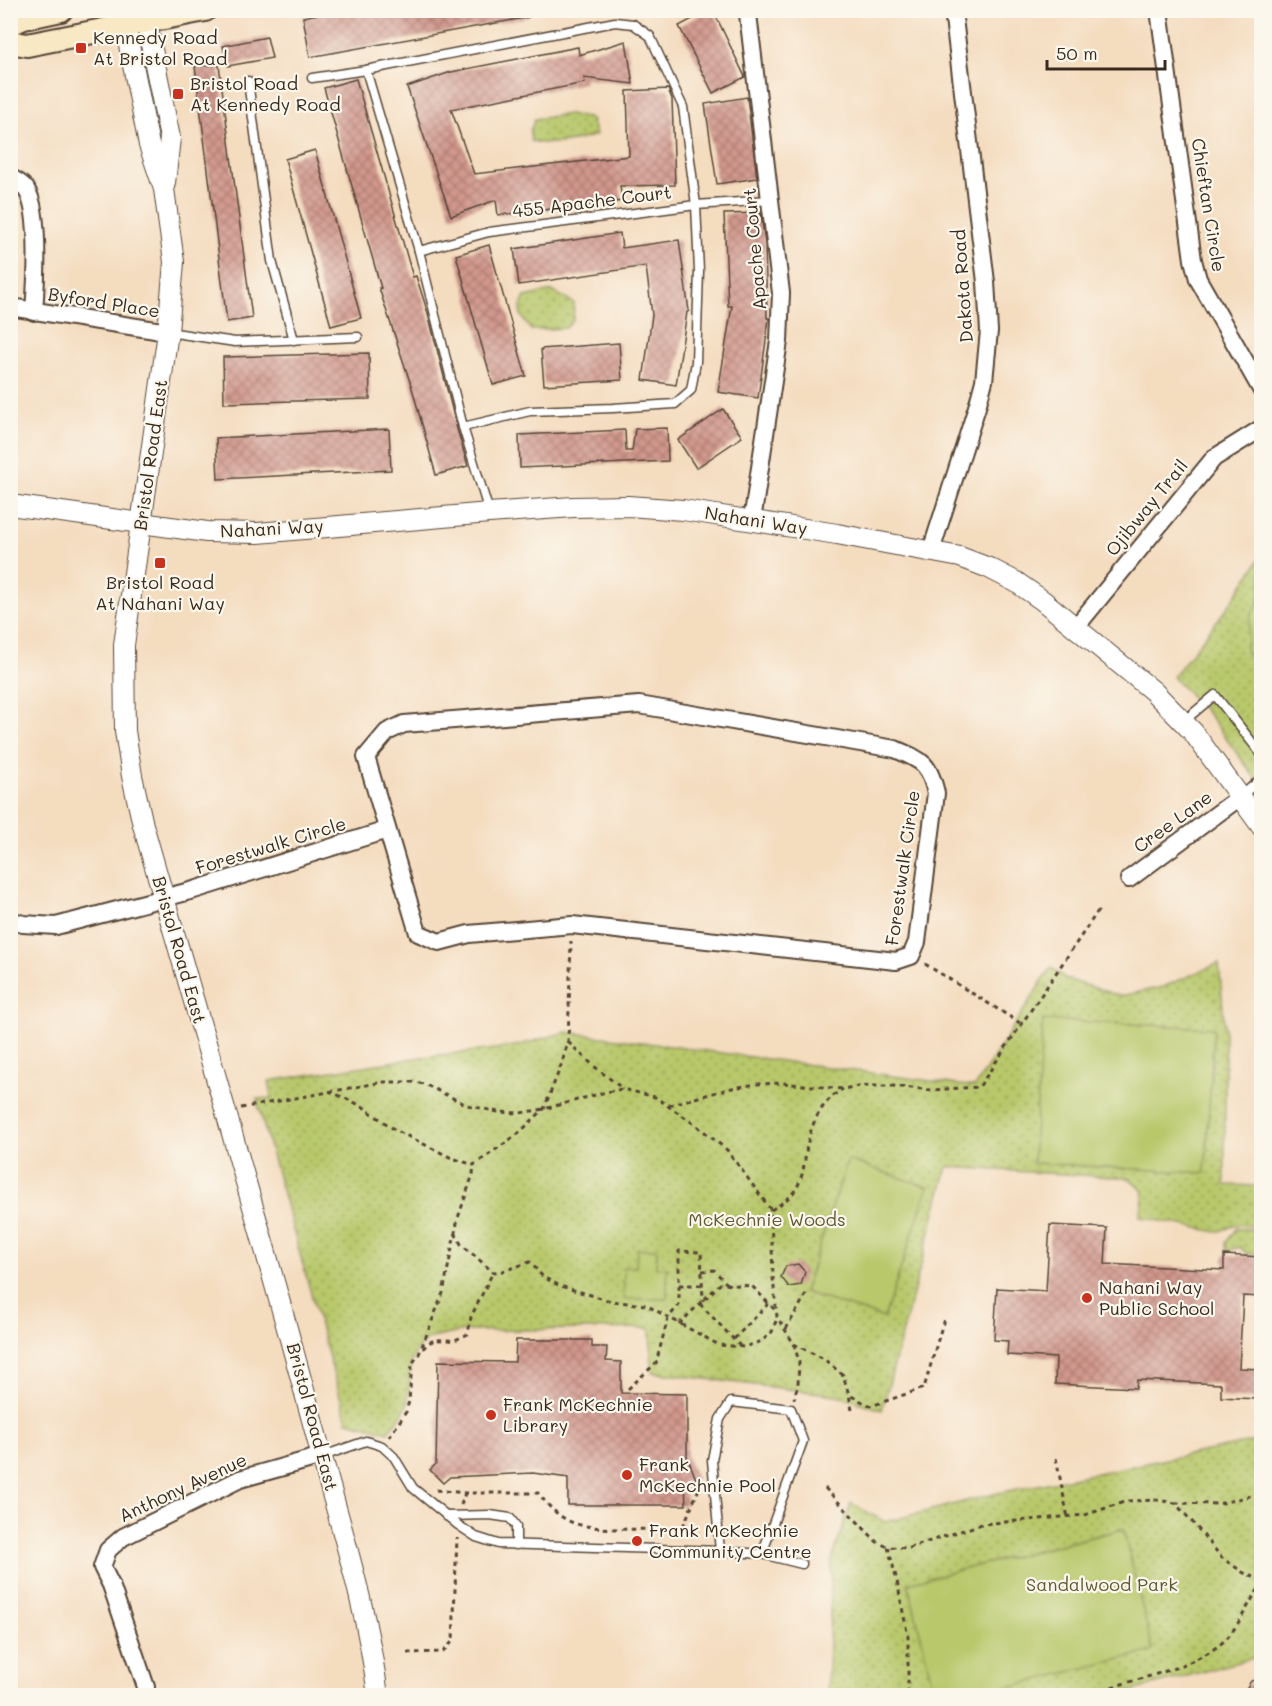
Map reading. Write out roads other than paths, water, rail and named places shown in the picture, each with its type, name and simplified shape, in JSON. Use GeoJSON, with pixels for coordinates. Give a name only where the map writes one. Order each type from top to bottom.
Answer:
{"type":"FeatureCollection","features":[{"type":"Feature","properties":{"kind":"main road"},"geometry":{"type":"LineString","coordinates":[[10,24],[24,18],[61,10]]}},
{"type":"Feature","properties":{"kind":"main road"},"geometry":{"type":"LineString","coordinates":[[10,42],[27,45],[134,18],[205,10]]}},
{"type":"Feature","properties":{"kind":"street","name":"Apache Court"},"geometry":{"type":"LineString","coordinates":[[745,10],[748,14],[755,67],[781,293],[780,324],[752,521]]}},
{"type":"Feature","properties":{"kind":"street","name":"Dakota Road"},"geometry":{"type":"LineString","coordinates":[[931,551],[977,406],[987,358],[989,331],[986,282],[953,10]]}},
{"type":"Feature","properties":{"kind":"street","name":"Chieftan Circle"},"geometry":{"type":"LineString","coordinates":[[1160,10],[1193,260],[1198,279],[1262,391]]}},
{"type":"Feature","properties":{"kind":"street","name":"Bristol Road East"},"geometry":{"type":"LineString","coordinates":[[134,18],[149,145],[164,189],[174,262],[168,332],[124,645],[125,731],[139,807],[306,1392],[365,1615],[378,1695]]}},
{"type":"Feature","properties":{"kind":"street","name":"Byford Place"},"geometry":{"type":"LineString","coordinates":[[10,178],[26,189],[31,200],[37,257],[34,312]]}},
{"type":"Feature","properties":{"kind":"street","name":"Byford Place"},"geometry":{"type":"LineString","coordinates":[[10,308],[168,332]]}},
{"type":"Feature","properties":{"kind":"street","name":"Ojibway Trail"},"geometry":{"type":"LineString","coordinates":[[1076,627],[1214,458],[1262,428]]}},
{"type":"Feature","properties":{"kind":"street","name":"Nahani Way"},"geometry":{"type":"LineString","coordinates":[[10,505],[207,532],[258,533],[489,513],[628,506],[683,510],[960,557],[1016,582],[1076,627],[1153,691],[1184,722],[1262,827]]}},
{"type":"Feature","properties":{"kind":"street","name":"Forestwalk Circle"},"geometry":{"type":"LineString","coordinates":[[639,705],[895,749],[917,758],[931,772],[936,793],[917,942],[911,956],[896,961],[572,924],[469,934],[439,942],[418,933],[387,830],[366,757],[387,732],[404,724],[639,705]]}},
{"type":"Feature","properties":{"kind":"street","name":"Cree Lane"},"geometry":{"type":"LineString","coordinates":[[1129,879],[1240,797]]}},
{"type":"Feature","properties":{"kind":"street","name":"Forestwalk Circle"},"geometry":{"type":"LineString","coordinates":[[10,920],[22,924],[56,926],[165,898],[362,840],[387,830]]}},
{"type":"Feature","properties":{"kind":"street","name":"Anthony Avenue"},"geometry":{"type":"LineString","coordinates":[[146,1695],[146,1687],[111,1585],[102,1567],[108,1550],[123,1537],[240,1479],[322,1456]]}},
{"type":"Feature","properties":{"kind":"lane"},"geometry":{"type":"LineString","coordinates":[[312,78],[366,70],[615,22],[633,24],[650,36],[683,107],[696,206],[699,272],[696,362],[691,390],[675,404],[530,411],[463,428]]}},
{"type":"Feature","properties":{"kind":"lane"},"geometry":{"type":"LineString","coordinates":[[366,70],[420,251],[463,428],[489,513]]}},
{"type":"Feature","properties":{"kind":"lane"},"geometry":{"type":"LineString","coordinates":[[248,81],[272,261],[294,340]]}},
{"type":"Feature","properties":{"kind":"lane","name":"455 Apache Court"},"geometry":{"type":"LineString","coordinates":[[420,251],[489,232],[696,206],[771,200]]}},
{"type":"Feature","properties":{"kind":"lane"},"geometry":{"type":"LineString","coordinates":[[168,332],[235,342],[358,337]]}},
{"type":"Feature","properties":{"kind":"lane"},"geometry":{"type":"LineString","coordinates":[[1184,722],[1215,696],[1262,755]]}},
{"type":"Feature","properties":{"kind":"lane"},"geometry":{"type":"LineString","coordinates":[[1240,797],[1262,778]]}},
{"type":"Feature","properties":{"kind":"lane"},"geometry":{"type":"LineString","coordinates":[[720,1551],[712,1460],[720,1419],[731,1402],[791,1409],[803,1441],[762,1554]]}},
{"type":"Feature","properties":{"kind":"lane"},"geometry":{"type":"LineString","coordinates":[[322,1456],[366,1441],[382,1446],[394,1457],[413,1488],[446,1516],[458,1520],[476,1537],[498,1544],[720,1551],[762,1554],[802,1564]]}},
{"type":"Feature","properties":{"kind":"lane"},"geometry":{"type":"LineString","coordinates":[[458,1520],[490,1515],[510,1518],[516,1526],[516,1545]]}},
{"type":"Feature","properties":{"kind":"place","name":"Kennedy Road At Bristol Road"},"geometry":{"type":"Point","coordinates":[81,48]}},
{"type":"Feature","properties":{"kind":"place","name":"Bristol Road At Kennedy Road"},"geometry":{"type":"Point","coordinates":[178,94]}},
{"type":"Feature","properties":{"kind":"place","name":"Bristol Road At Nahani Way"},"geometry":{"type":"Point","coordinates":[160,563]}},
{"type":"Feature","properties":{"kind":"place","name":"Nahani Way Public School"},"geometry":{"type":"Point","coordinates":[1087,1298]}},
{"type":"Feature","properties":{"kind":"place","name":"Frank McKechnie Library"},"geometry":{"type":"Point","coordinates":[491,1415]}},
{"type":"Feature","properties":{"kind":"place","name":"Frank McKechnie Pool"},"geometry":{"type":"Point","coordinates":[627,1475]}},
{"type":"Feature","properties":{"kind":"place","name":"Frank McKechnie Community Centre"},"geometry":{"type":"Point","coordinates":[637,1541]}},
{"type":"Feature","properties":{"kind":"park label","name":"McKechnie Woods"},"geometry":{"type":"Point","coordinates":[767,1220]}},
{"type":"Feature","properties":{"kind":"park label","name":"Sandalwood Park"},"geometry":{"type":"Point","coordinates":[1102,1585]}}]}
